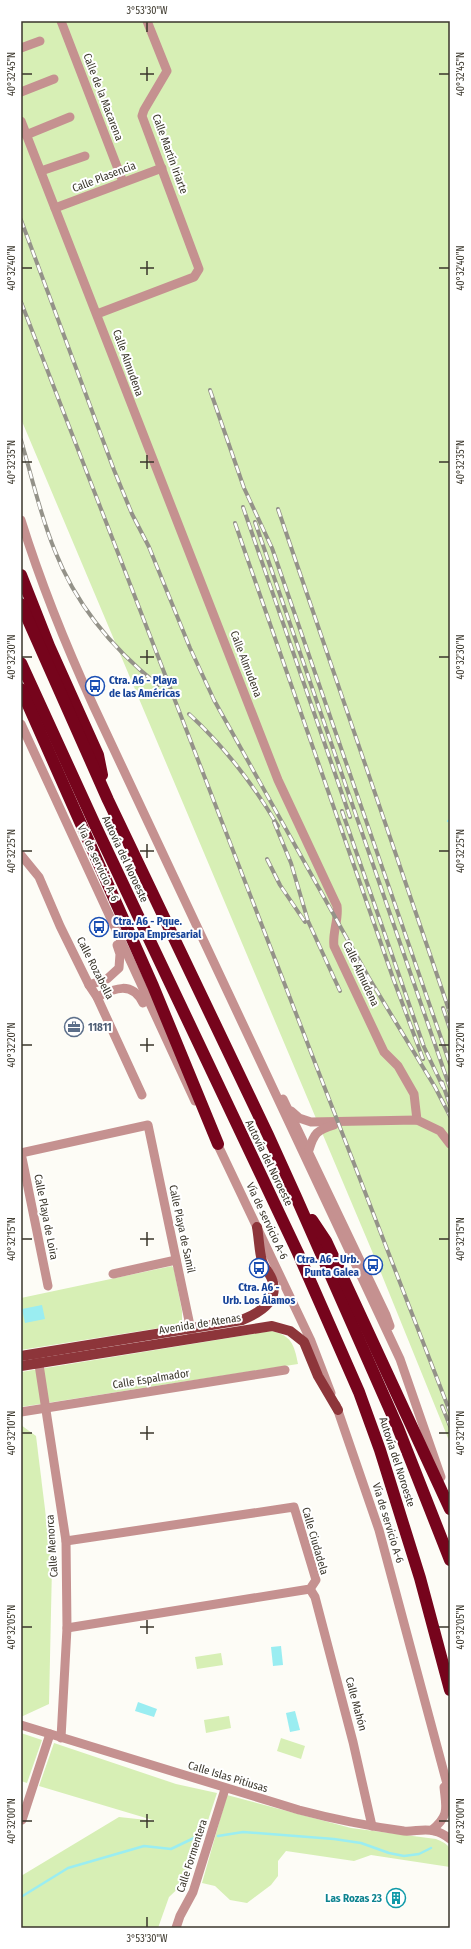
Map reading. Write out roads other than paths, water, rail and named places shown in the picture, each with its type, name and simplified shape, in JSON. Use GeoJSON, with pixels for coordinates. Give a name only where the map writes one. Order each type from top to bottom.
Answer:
{"type":"FeatureCollection","features":[{"type":"Feature","properties":{"kind":"highway"},"geometry":{"type":"LineString","coordinates":[[21,575],[49,646],[98,755],[108,800]]}},
{"type":"Feature","properties":{"kind":"highway","name":"Autovía del Noroeste"},"geometry":{"type":"LineString","coordinates":[[21,604],[108,800],[296,1197],[398,1428],[450,1560]]}},
{"type":"Feature","properties":{"kind":"highway","name":"Autovía del Noroeste"},"geometry":{"type":"LineString","coordinates":[[21,663],[96,827],[298,1253],[359,1392],[380,1450],[420,1578],[450,1690]]}},
{"type":"Feature","properties":{"kind":"highway"},"geometry":{"type":"LineString","coordinates":[[21,689],[153,986],[218,1144]]}},
{"type":"Feature","properties":{"kind":"highway"},"geometry":{"type":"LineString","coordinates":[[296,1197],[326,1241],[450,1508]]}},
{"type":"Feature","properties":{"kind":"main road","name":"Avenida de Atenas"},"geometry":{"type":"LineString","coordinates":[[191,1333],[242,1320],[257,1314],[270,1301],[274,1290],[273,1282],[262,1261],[257,1227]]}},
{"type":"Feature","properties":{"kind":"main road","name":"Avenida de Atenas"},"geometry":{"type":"LineString","coordinates":[[21,1366],[38,1358],[191,1333],[272,1326],[290,1331],[304,1342],[318,1376],[338,1410]]}},
{"type":"Feature","properties":{"kind":"main road","name":"Avenida de Atenas"},"geometry":{"type":"LineString","coordinates":[[21,1356],[38,1358]]}},
{"type":"Feature","properties":{"kind":"street","name":"Calle de la Macarena"},"geometry":{"type":"LineString","coordinates":[[61,21],[123,182]]}},
{"type":"Feature","properties":{"kind":"street","name":"Calle Martín Iriarte"},"geometry":{"type":"LineString","coordinates":[[97,314],[194,277],[198,273],[198,264],[142,116],[167,71],[147,21]]}},
{"type":"Feature","properties":{"kind":"street"},"geometry":{"type":"LineString","coordinates":[[21,48],[40,41]]}},
{"type":"Feature","properties":{"kind":"street"},"geometry":{"type":"LineString","coordinates":[[21,92],[54,79]]}},
{"type":"Feature","properties":{"kind":"street"},"geometry":{"type":"LineString","coordinates":[[26,135],[70,117]]}},
{"type":"Feature","properties":{"kind":"street","name":"Calle Almudena"},"geometry":{"type":"LineString","coordinates":[[21,120],[97,314],[123,387],[278,780],[337,906],[338,913],[333,939],[334,946],[384,1052],[398,1066],[414,1094],[417,1120]]}},
{"type":"Feature","properties":{"kind":"street"},"geometry":{"type":"LineString","coordinates":[[41,172],[85,156]]}},
{"type":"Feature","properties":{"kind":"street","name":"Calle Plasencia"},"geometry":{"type":"LineString","coordinates":[[55,208],[162,168]]}},
{"type":"Feature","properties":{"kind":"street"},"geometry":{"type":"LineString","coordinates":[[21,520],[34,563],[59,628],[154,838],[400,1359]]}},
{"type":"Feature","properties":{"kind":"street","name":"Vía de servicio A-6"},"geometry":{"type":"LineString","coordinates":[[21,724],[185,1083],[218,1144],[311,1341],[338,1410],[379,1530],[450,1795]]}},
{"type":"Feature","properties":{"kind":"street","name":"Calle Rozabella"},"geometry":{"type":"LineString","coordinates":[[21,855],[39,877],[142,1094]]}},
{"type":"Feature","properties":{"kind":"street"},"geometry":{"type":"LineString","coordinates":[[84,860],[120,954],[119,968],[107,979],[89,985]]}},
{"type":"Feature","properties":{"kind":"street"},"geometry":{"type":"LineString","coordinates":[[97,997],[113,989],[126,988],[139,994],[185,1083]]}},
{"type":"Feature","properties":{"kind":"street"},"geometry":{"type":"LineString","coordinates":[[252,1044],[290,1110],[386,1314],[400,1359],[450,1501]]}},
{"type":"Feature","properties":{"kind":"street"},"geometry":{"type":"LineString","coordinates":[[290,1110],[299,1118],[311,1122],[417,1120],[440,1131],[450,1144]]}},
{"type":"Feature","properties":{"kind":"street"},"geometry":{"type":"LineString","coordinates":[[309,1150],[313,1136],[322,1128],[343,1122]]}},
{"type":"Feature","properties":{"kind":"street","name":"Calle Playa de Samil"},"geometry":{"type":"LineString","coordinates":[[21,1153],[148,1125],[191,1333]]}},
{"type":"Feature","properties":{"kind":"street","name":"Calle Playa de Loira"},"geometry":{"type":"LineString","coordinates":[[21,1153],[48,1286]]}},
{"type":"Feature","properties":{"kind":"street"},"geometry":{"type":"LineString","coordinates":[[113,1274],[176,1260]]}},
{"type":"Feature","properties":{"kind":"street","name":"Calle Menorca"},"geometry":{"type":"LineString","coordinates":[[38,1358],[66,1541],[67,1628],[60,1738]]}},
{"type":"Feature","properties":{"kind":"street","name":"Calle Espalmador"},"geometry":{"type":"LineString","coordinates":[[21,1412],[284,1370]]}},
{"type":"Feature","properties":{"kind":"street","name":"Calle Ciudadela"},"geometry":{"type":"LineString","coordinates":[[66,1541],[294,1507],[316,1580],[310,1589],[67,1628]]}},
{"type":"Feature","properties":{"kind":"street","name":"Calle Mahón"},"geometry":{"type":"LineString","coordinates":[[310,1589],[315,1597],[349,1727],[372,1826]]}},
{"type":"Feature","properties":{"kind":"street","name":"Calle Islas Pitiusas"},"geometry":{"type":"LineString","coordinates":[[21,1725],[226,1789],[333,1819],[406,1831],[432,1830],[445,1835],[450,1839]]}},
{"type":"Feature","properties":{"kind":"street"},"geometry":{"type":"LineString","coordinates":[[22,1820],[50,1734]]}},
{"type":"Feature","properties":{"kind":"street"},"geometry":{"type":"LineString","coordinates":[[432,1830],[442,1821],[447,1812],[441,1760]]}},
{"type":"Feature","properties":{"kind":"street","name":"Calle Formentera"},"geometry":{"type":"LineString","coordinates":[[176,1928],[180,1916],[194,1892],[226,1789]]}},
{"type":"Feature","properties":{"kind":"water"},"geometry":{"type":"Polygon","coordinates":[[[42,1305],[45,1319],[25,1323],[22,1309],[42,1305]]]}},
{"type":"Feature","properties":{"kind":"water"},"geometry":{"type":"Polygon","coordinates":[[[281,1646],[283,1665],[273,1666],[271,1647],[281,1646]]]}},
{"type":"Feature","properties":{"kind":"water"},"geometry":{"type":"Polygon","coordinates":[[[138,1702],[157,1709],[154,1717],[135,1711],[138,1702]]]}},
{"type":"Feature","properties":{"kind":"water"},"geometry":{"type":"Polygon","coordinates":[[[295,1711],[300,1730],[290,1732],[286,1713],[295,1711]]]}},
{"type":"Feature","properties":{"kind":"waterway"},"geometry":{"type":"LineString","coordinates":[[218,1836],[243,1832],[334,1839],[361,1843],[389,1853],[404,1856],[419,1854],[431,1848]]}},
{"type":"Feature","properties":{"kind":"waterway"},"geometry":{"type":"LineString","coordinates":[[21,1897],[68,1868],[144,1846],[171,1849],[196,1837],[202,1837]]}},
{"type":"Feature","properties":{"kind":"railway"},"geometry":{"type":"LineString","coordinates":[[21,220],[114,470],[132,514],[149,547],[190,648],[214,700],[369,978],[435,1087],[450,1116]]}},
{"type":"Feature","properties":{"kind":"railway"},"geometry":{"type":"LineString","coordinates":[[21,302],[450,1412]]}},
{"type":"Feature","properties":{"kind":"railway"},"geometry":{"type":"LineString","coordinates":[[210,390],[244,488],[272,548],[450,1064]]}},
{"type":"Feature","properties":{"kind":"railway"},"geometry":{"type":"LineString","coordinates":[[21,440],[50,537],[64,571],[74,590],[85,608],[111,641],[158,685]]}},
{"type":"Feature","properties":{"kind":"railway"},"geometry":{"type":"LineString","coordinates":[[243,507],[350,817]]}},
{"type":"Feature","properties":{"kind":"railway"},"geometry":{"type":"LineString","coordinates":[[278,509],[450,1013]]}},
{"type":"Feature","properties":{"kind":"railway"},"geometry":{"type":"LineString","coordinates":[[255,522],[450,1088]]}},
{"type":"Feature","properties":{"kind":"railway"},"geometry":{"type":"LineString","coordinates":[[235,523],[393,978],[423,1059]]}},
{"type":"Feature","properties":{"kind":"railway"},"geometry":{"type":"LineString","coordinates":[[189,714],[215,740],[238,767],[259,795],[278,826]]}},
{"type":"Feature","properties":{"kind":"railway"},"geometry":{"type":"LineString","coordinates":[[342,811],[424,1047],[443,1087]]}},
{"type":"Feature","properties":{"kind":"railway"},"geometry":{"type":"LineString","coordinates":[[274,822],[291,863],[308,921],[340,991]]}},
{"type":"Feature","properties":{"kind":"railway"},"geometry":{"type":"LineString","coordinates":[[267,859],[280,885],[305,922]]}},
{"type":"Feature","properties":{"kind":"railway"},"geometry":{"type":"LineString","coordinates":[[443,1008],[450,1029]]}},
{"type":"Feature","properties":{"kind":"railway"},"geometry":{"type":"LineString","coordinates":[[442,1082],[450,1105]]}},
{"type":"Feature","properties":{"kind":"railway"},"geometry":{"type":"LineString","coordinates":[[442,1406],[450,1426]]}},
{"type":"Feature","properties":{"kind":"place","name":"Ctra. A6 - Playa de las Américas"},"geometry":{"type":"Point","coordinates":[95,686]}},
{"type":"Feature","properties":{"kind":"place","name":"Ctra. A6 - Pque. Europa Empresarial"},"geometry":{"type":"Point","coordinates":[99,927]}},
{"type":"Feature","properties":{"kind":"place","name":"11811"},"geometry":{"type":"Point","coordinates":[74,1027]}},
{"type":"Feature","properties":{"kind":"place","name":"Ctra. A6 - Urb. Punta Galea"},"geometry":{"type":"Point","coordinates":[373,1265]}},
{"type":"Feature","properties":{"kind":"place","name":"Ctra. A6 - Urb. Los Álamos"},"geometry":{"type":"Point","coordinates":[259,1268]}},
{"type":"Feature","properties":{"kind":"place","name":"Las Rozas 23"},"geometry":{"type":"Point","coordinates":[396,1898]}}]}
